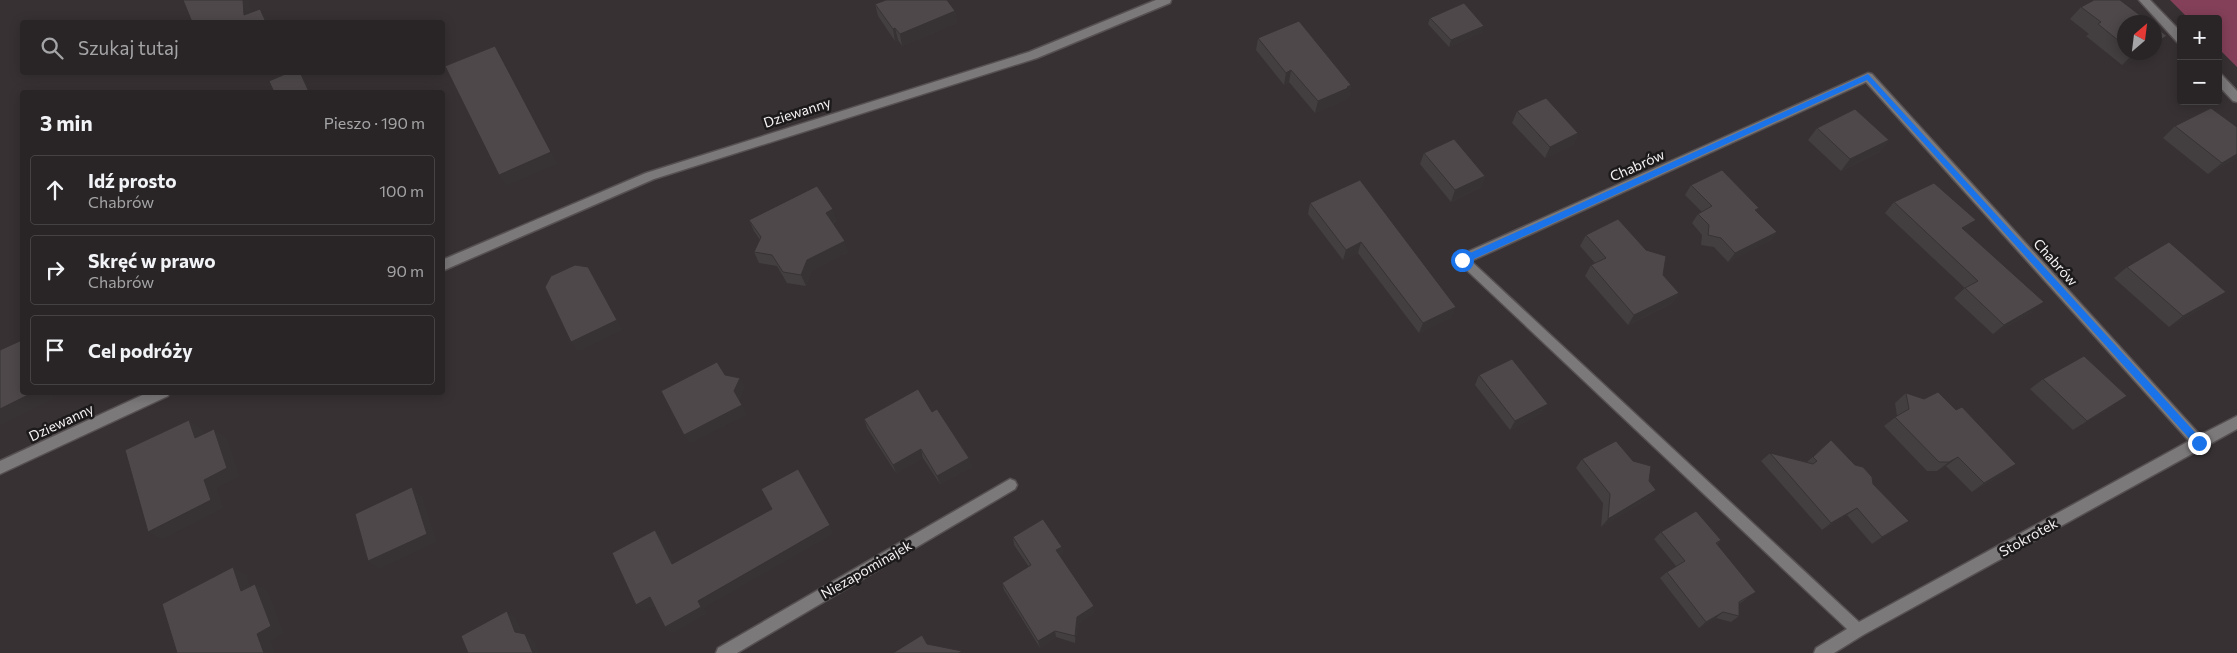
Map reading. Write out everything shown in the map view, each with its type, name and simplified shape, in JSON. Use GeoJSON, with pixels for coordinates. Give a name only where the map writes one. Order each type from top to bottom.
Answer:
{"type":"FeatureCollection","features":[{"type":"Feature","properties":{"kind":"street","name":"Dziewanny"},"geometry":{"type":"LineString","coordinates":[[445,265],[650,176],[1033,55],[1166,0]]}},
{"type":"Feature","properties":{"kind":"street"},"geometry":{"type":"LineString","coordinates":[[2144,0],[2177,34]]}},
{"type":"Feature","properties":{"kind":"street","name":"Chabrów"},"geometry":{"type":"LineString","coordinates":[[1858,630],[1462,260],[1868,77],[2199,443]]}},
{"type":"Feature","properties":{"kind":"street"},"geometry":{"type":"LineString","coordinates":[[2222,82],[2237,98]]}},
{"type":"Feature","properties":{"kind":"street","name":"Dziewanny"},"geometry":{"type":"LineString","coordinates":[[0,468],[157,395]]}},
{"type":"Feature","properties":{"kind":"street","name":"Stokrotek"},"geometry":{"type":"LineString","coordinates":[[1821,653],[1858,630],[2237,422]]}},
{"type":"Feature","properties":{"kind":"street","name":"Niezapominajek"},"geometry":{"type":"LineString","coordinates":[[723,653],[1010,485]]}},
{"type":"Feature","properties":{"kind":"shaded area"},"geometry":{"type":"Polygon","coordinates":[[[2170,0],[2237,0],[2237,67],[2222,52],[2222,15],[2185,15],[2170,0]]]}},
{"type":"Feature","properties":{"kind":"building"},"geometry":{"type":"Polygon","coordinates":[[[183,0],[243,0],[244,15],[260,9],[265,20],[191,20],[183,0]]]}},
{"type":"Feature","properties":{"kind":"building"},"geometry":{"type":"Polygon","coordinates":[[[886,0],[947,0],[955,11],[900,34],[895,28],[893,29],[875,4],[886,0]]]}},
{"type":"Feature","properties":{"kind":"building"},"geometry":{"type":"Polygon","coordinates":[[[2094,0],[2120,0],[2140,15],[2117,15],[2117,39],[2098,24],[2101,22],[2081,7],[2094,0]]]}},
{"type":"Feature","properties":{"kind":"building"},"geometry":{"type":"Polygon","coordinates":[[[1464,3],[1484,26],[1451,40],[1430,18],[1464,3]]]}},
{"type":"Feature","properties":{"kind":"building"},"geometry":{"type":"Polygon","coordinates":[[[1299,21],[1351,85],[1348,88],[1318,101],[1291,70],[1286,73],[1258,38],[1299,21]]]}},
{"type":"Feature","properties":{"kind":"building"},"geometry":{"type":"Polygon","coordinates":[[[2162,32],[2167,36],[2162,39],[2162,32]]]}},
{"type":"Feature","properties":{"kind":"building"},"geometry":{"type":"Polygon","coordinates":[[[495,46],[551,152],[499,175],[445,66],[495,46]]]}},
{"type":"Feature","properties":{"kind":"building"},"geometry":{"type":"Polygon","coordinates":[[[283,75],[301,75],[308,90],[273,90],[269,81],[283,75]]]}},
{"type":"Feature","properties":{"kind":"building"},"geometry":{"type":"Polygon","coordinates":[[[1546,98],[1578,133],[1550,147],[1517,111],[1546,98]]]}},
{"type":"Feature","properties":{"kind":"building"},"geometry":{"type":"Polygon","coordinates":[[[2211,108],[2237,127],[2237,154],[2222,163],[2175,126],[2211,108]]]}},
{"type":"Feature","properties":{"kind":"building"},"geometry":{"type":"Polygon","coordinates":[[[1855,109],[1889,140],[1850,159],[1817,128],[1855,109]]]}},
{"type":"Feature","properties":{"kind":"building"},"geometry":{"type":"Polygon","coordinates":[[[1454,139],[1485,176],[1455,190],[1424,153],[1454,139]]]}},
{"type":"Feature","properties":{"kind":"building"},"geometry":{"type":"Polygon","coordinates":[[[1722,170],[1759,208],[1755,210],[1777,232],[1735,253],[1721,238],[1708,235],[1709,225],[1698,214],[1712,206],[1691,185],[1722,170]]]}},
{"type":"Feature","properties":{"kind":"building"},"geometry":{"type":"Polygon","coordinates":[[[1360,180],[1456,307],[1423,323],[1361,242],[1346,250],[1310,203],[1360,180]]]}},
{"type":"Feature","properties":{"kind":"building"},"geometry":{"type":"Polygon","coordinates":[[[1934,183],[1976,220],[1962,228],[2044,302],[2004,325],[1965,288],[1978,281],[1894,202],[1934,183]]]}},
{"type":"Feature","properties":{"kind":"building"},"geometry":{"type":"Polygon","coordinates":[[[817,186],[833,209],[826,213],[845,241],[807,260],[801,275],[783,272],[772,255],[754,252],[761,237],[749,220],[817,186]]]}},
{"type":"Feature","properties":{"kind":"building"},"geometry":{"type":"Polygon","coordinates":[[[1618,219],[1646,250],[1666,256],[1663,275],[1679,293],[1634,315],[1591,265],[1606,258],[1586,235],[1618,219]]]}},
{"type":"Feature","properties":{"kind":"building"},"geometry":{"type":"Polygon","coordinates":[[[2169,242],[2226,292],[2183,316],[2127,267],[2169,242]]]}},
{"type":"Feature","properties":{"kind":"building"},"geometry":{"type":"Polygon","coordinates":[[[575,265],[588,267],[617,320],[571,342],[545,287],[551,276],[575,265]]]}},
{"type":"Feature","properties":{"kind":"building"},"geometry":{"type":"Polygon","coordinates":[[[20,341],[20,395],[28,395],[0,409],[0,350],[20,341]]]}},
{"type":"Feature","properties":{"kind":"building"},"geometry":{"type":"Polygon","coordinates":[[[2084,356],[2127,396],[2087,421],[2043,379],[2084,356]]]}},
{"type":"Feature","properties":{"kind":"building"},"geometry":{"type":"Polygon","coordinates":[[[1512,359],[1548,404],[1515,421],[1479,375],[1512,359]]]}},
{"type":"Feature","properties":{"kind":"building"},"geometry":{"type":"Polygon","coordinates":[[[717,362],[725,375],[740,378],[734,391],[742,405],[684,435],[661,391],[717,362]]]}},
{"type":"Feature","properties":{"kind":"building"},"geometry":{"type":"Polygon","coordinates":[[[918,389],[932,412],[937,409],[969,458],[937,476],[921,449],[893,465],[864,419],[918,389]]]}},
{"type":"Feature","properties":{"kind":"building"},"geometry":{"type":"Polygon","coordinates":[[[1938,392],[1956,410],[1962,407],[2016,464],[1984,483],[1958,457],[1949,462],[1939,462],[1895,417],[1909,409],[1906,393],[1924,399],[1938,392]]]}},
{"type":"Feature","properties":{"kind":"building"},"geometry":{"type":"Polygon","coordinates":[[[189,420],[195,438],[214,429],[227,468],[204,480],[211,500],[148,532],[125,450],[189,420]]]}},
{"type":"Feature","properties":{"kind":"building"},"geometry":{"type":"Polygon","coordinates":[[[1831,440],[1855,465],[1863,467],[1872,477],[1873,484],[1909,521],[1882,537],[1857,508],[1831,523],[1770,453],[1813,464],[1817,461],[1813,457],[1831,440]]]}},
{"type":"Feature","properties":{"kind":"building"},"geometry":{"type":"Polygon","coordinates":[[[1616,441],[1633,461],[1651,466],[1649,481],[1656,490],[1608,519],[1610,494],[1582,459],[1616,441]]]}},
{"type":"Feature","properties":{"kind":"building"},"geometry":{"type":"Polygon","coordinates":[[[798,469],[830,525],[698,601],[701,607],[665,627],[650,597],[636,605],[612,553],[655,530],[672,564],[772,509],[761,489],[798,469]]]}},
{"type":"Feature","properties":{"kind":"building"},"geometry":{"type":"Polygon","coordinates":[[[412,487],[427,534],[368,561],[355,514],[412,487]]]}},
{"type":"Feature","properties":{"kind":"building"},"geometry":{"type":"Polygon","coordinates":[[[1696,511],[1721,540],[1716,543],[1756,592],[1739,602],[1739,616],[1723,612],[1706,622],[1667,572],[1685,561],[1661,532],[1696,511]]]}},
{"type":"Feature","properties":{"kind":"building"},"geometry":{"type":"Polygon","coordinates":[[[1043,519],[1062,547],[1056,550],[1094,606],[1077,617],[1075,636],[1055,631],[1038,641],[1002,583],[1031,565],[1013,537],[1043,519]]]}},
{"type":"Feature","properties":{"kind":"building"},"geometry":{"type":"Polygon","coordinates":[[[233,567],[241,591],[255,584],[271,626],[257,634],[264,653],[177,653],[162,604],[233,567]]]}},
{"type":"Feature","properties":{"kind":"building"},"geometry":{"type":"Polygon","coordinates":[[[507,611],[515,632],[525,634],[533,653],[468,653],[461,636],[507,611]]]}},
{"type":"Feature","properties":{"kind":"building"},"geometry":{"type":"Polygon","coordinates":[[[922,635],[927,644],[962,651],[959,653],[893,653],[922,635]]]}},
{"type":"Feature","properties":{"kind":"route"},"geometry":{"type":"LineString","coordinates":[[1462,260],[1868,77],[2199,443]]}}]}
